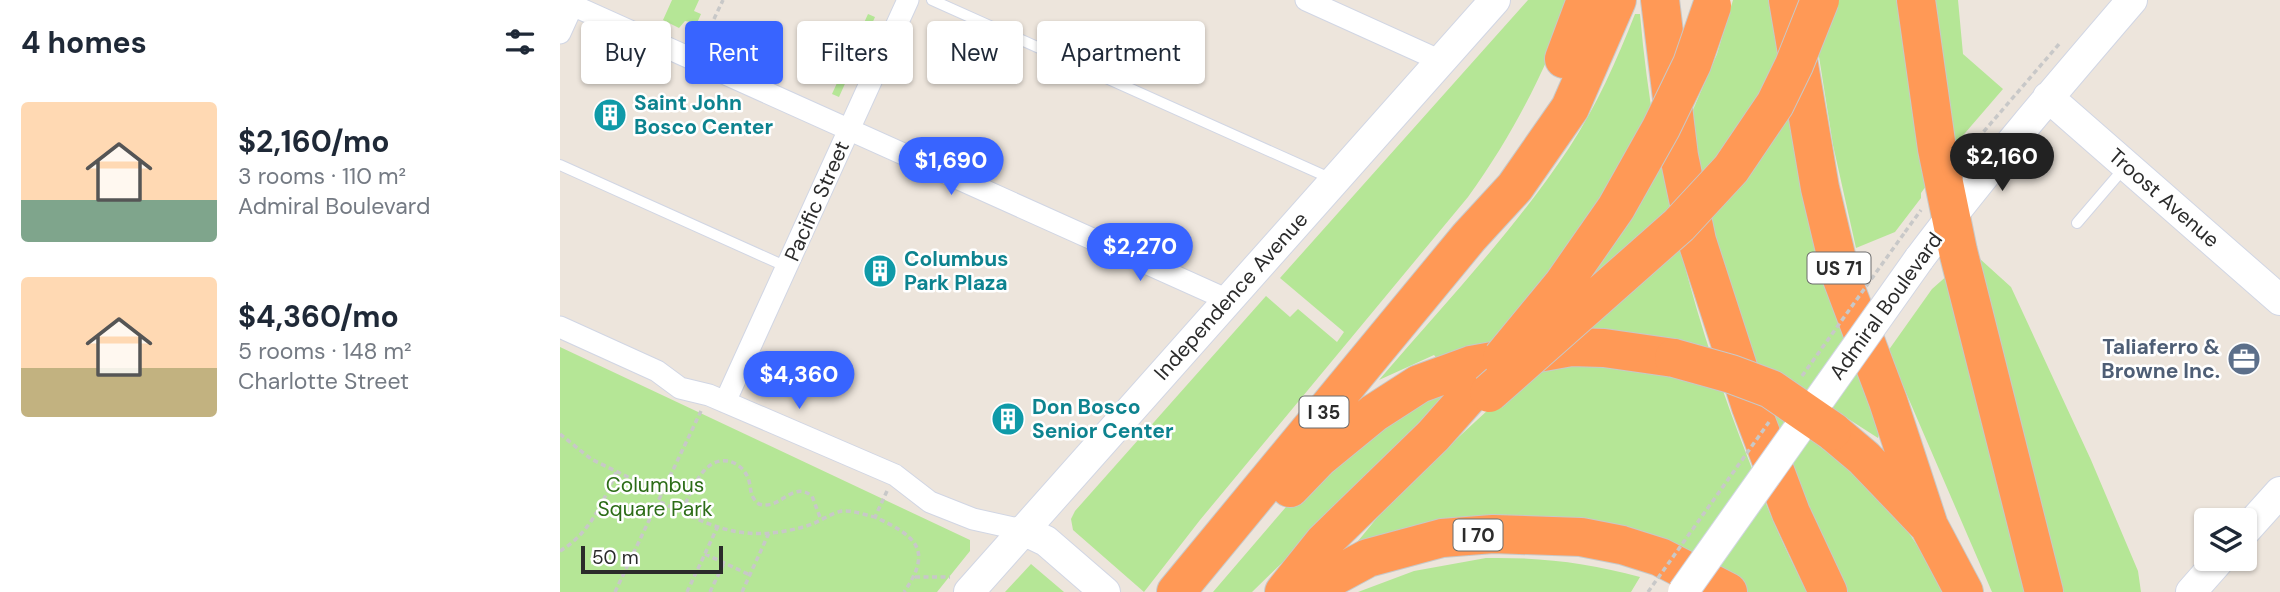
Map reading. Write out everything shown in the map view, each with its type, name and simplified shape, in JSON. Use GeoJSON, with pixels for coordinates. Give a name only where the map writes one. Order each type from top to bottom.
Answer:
{"type":"FeatureCollection","features":[{"type":"Feature","properties":{"kind":"highway"},"geometry":{"type":"LineString","coordinates":[[1469,237],[1530,131],[1569,50],[1586,0]]}},
{"type":"Feature","properties":{"kind":"highway","name":"I 35"},"geometry":{"type":"LineString","coordinates":[[1185,591],[1469,237],[1515,187],[1570,108],[1617,0]]}},
{"type":"Feature","properties":{"kind":"highway"},"geometry":{"type":"LineString","coordinates":[[1660,0],[1679,156],[1697,241],[1761,433],[1791,513],[1828,592]]}},
{"type":"Feature","properties":{"kind":"highway","name":"US 71"},"geometry":{"type":"LineString","coordinates":[[1788,0],[1821,187],[1841,276],[1888,401],[1929,526]]}},
{"type":"Feature","properties":{"kind":"highway"},"geometry":{"type":"LineString","coordinates":[[1284,592],[1325,542],[1433,436],[1484,388],[1679,226],[1731,169],[1775,104],[1821,0]]}},
{"type":"Feature","properties":{"kind":"highway"},"geometry":{"type":"LineString","coordinates":[[1916,0],[1937,149],[1958,251],[2044,592]]}},
{"type":"Feature","properties":{"kind":"highway"},"geometry":{"type":"LineString","coordinates":[[1484,388],[1563,284],[1616,208],[1661,128],[1692,64],[1712,3]]}},
{"type":"Feature","properties":{"kind":"highway"},"geometry":{"type":"LineString","coordinates":[[1185,591],[1319,458],[1374,413],[1419,384],[1471,365],[1571,347],[1604,348],[1674,358],[1731,374],[1771,389],[1832,431],[1864,458],[1929,526],[1964,592]]}},
{"type":"Feature","properties":{"kind":"highway","name":"I 70"},"geometry":{"type":"LineString","coordinates":[[1305,592],[1368,558],[1442,538],[1493,534],[1581,537],[1622,545],[1660,557],[1728,592]]}},
{"type":"Feature","properties":{"kind":"street","name":"Pacific Street"},"geometry":{"type":"LineString","coordinates":[[715,403],[787,267],[908,0]]}},
{"type":"Feature","properties":{"kind":"street"},"geometry":{"type":"LineString","coordinates":[[1306,0],[1441,61]]}},
{"type":"Feature","properties":{"kind":"street","name":"Independence Avenue"},"geometry":{"type":"LineString","coordinates":[[959,584],[1023,530],[1495,0]]}},
{"type":"Feature","properties":{"kind":"street","name":"Admiral Boulevard"},"geometry":{"type":"LineString","coordinates":[[1683,592],[1919,259],[1948,197],[2048,97],[2132,0]]}},
{"type":"Feature","properties":{"kind":"street"},"geometry":{"type":"LineString","coordinates":[[560,33],[569,2],[1228,300]]}},
{"type":"Feature","properties":{"kind":"street","name":"Troost Avenue"},"geometry":{"type":"LineString","coordinates":[[2048,97],[2280,300]]}},
{"type":"Feature","properties":{"kind":"street"},"geometry":{"type":"LineString","coordinates":[[560,327],[657,371],[680,388],[709,395],[715,403],[895,475],[930,502],[973,519],[1023,530],[1046,541],[1105,592]]}},
{"type":"Feature","properties":{"kind":"street"},"geometry":{"type":"LineString","coordinates":[[2257,518],[2280,492]]}},
{"type":"Feature","properties":{"kind":"street"},"geometry":{"type":"LineString","coordinates":[[2191,592],[2210,571]]}},
{"type":"Feature","properties":{"kind":"lane"},"geometry":{"type":"LineString","coordinates":[[932,0],[1334,180]]}},
{"type":"Feature","properties":{"kind":"lane"},"geometry":{"type":"LineString","coordinates":[[560,165],[787,267]]}},
{"type":"Feature","properties":{"kind":"lane"},"geometry":{"type":"LineString","coordinates":[[2077,223],[2126,165]]}},
{"type":"Feature","properties":{"kind":"path"},"geometry":{"type":"LineString","coordinates":[[713,21],[723,0]]}},
{"type":"Feature","properties":{"kind":"path"},"geometry":{"type":"LineString","coordinates":[[1905,232],[1948,197],[2065,38]]}},
{"type":"Feature","properties":{"kind":"path"},"geometry":{"type":"LineString","coordinates":[[615,592],[663,494],[715,403]]}},
{"type":"Feature","properties":{"kind":"path"},"geometry":{"type":"LineString","coordinates":[[560,434],[591,459],[663,494]]}},
{"type":"Feature","properties":{"kind":"path"},"geometry":{"type":"LineString","coordinates":[[682,512],[703,471],[711,464],[728,460],[746,472],[751,495],[759,504],[770,505],[800,490],[812,496],[821,520]]}},
{"type":"Feature","properties":{"kind":"path"},"geometry":{"type":"LineString","coordinates":[[560,551],[574,542],[593,519],[616,472]]}},
{"type":"Feature","properties":{"kind":"path"},"geometry":{"type":"LineString","coordinates":[[874,517],[889,486]]}},
{"type":"Feature","properties":{"kind":"path"},"geometry":{"type":"LineString","coordinates":[[660,502],[717,528],[769,533],[796,529],[842,511],[874,517],[899,528],[912,539],[919,554],[915,577],[904,592]]}},
{"type":"Feature","properties":{"kind":"path"},"geometry":{"type":"LineString","coordinates":[[687,592],[717,528]]}},
{"type":"Feature","properties":{"kind":"path"},"geometry":{"type":"LineString","coordinates":[[742,592],[769,533]]}},
{"type":"Feature","properties":{"kind":"path"},"geometry":{"type":"LineString","coordinates":[[705,554],[750,575]]}},
{"type":"Feature","properties":{"kind":"path"},"geometry":{"type":"LineString","coordinates":[[710,592],[724,563]]}},
{"type":"Feature","properties":{"kind":"path"},"geometry":{"type":"LineString","coordinates":[[915,577],[959,584]]}},
{"type":"Feature","properties":{"kind":"green space"},"geometry":{"type":"Polygon","coordinates":[[[672,0],[699,0],[694,11],[701,14],[698,21],[685,21],[679,28],[671,24],[671,21],[663,20],[672,0]]]}},
{"type":"Feature","properties":{"kind":"green space"},"geometry":{"type":"Polygon","coordinates":[[[1528,0],[1572,0],[1527,102],[1485,173],[1144,592],[1073,530],[1071,519],[1075,511],[1266,296],[1290,317],[1298,309],[1337,342],[1344,332],[1280,278],[1528,0]]]}},
{"type":"Feature","properties":{"kind":"green space"},"geometry":{"type":"Polygon","coordinates":[[[1733,0],[1777,0],[1880,431],[1878,438],[1811,395],[1813,435],[1896,514],[1921,551],[1942,592],[1842,592],[1738,328],[1686,126],[1717,54],[1733,0]]]}},
{"type":"Feature","properties":{"kind":"green space"},"geometry":{"type":"Polygon","coordinates":[[[1810,0],[1909,0],[1934,175],[1921,193],[1921,198],[1895,232],[1856,248],[1833,145],[1810,0]]]}},
{"type":"Feature","properties":{"kind":"green space"},"geometry":{"type":"Polygon","coordinates":[[[1927,0],[1958,0],[1963,54],[2003,89],[1953,147],[1927,0]]]}},
{"type":"Feature","properties":{"kind":"green space"},"geometry":{"type":"Polygon","coordinates":[[[868,14],[875,17],[873,21],[865,21],[868,14]]]}},
{"type":"Feature","properties":{"kind":"green space"},"geometry":{"type":"Polygon","coordinates":[[[1635,14],[1640,14],[1655,129],[1679,244],[1694,300],[1730,412],[1751,466],[1784,546],[1808,592],[1747,592],[1665,549],[1349,552],[1395,496],[1569,335],[1597,276],[1571,257],[1505,341],[1438,360],[1434,355],[1379,380],[1477,267],[1548,179],[1597,100],[1635,14]]]}},
{"type":"Feature","properties":{"kind":"green space"},"geometry":{"type":"Polygon","coordinates":[[[836,84],[845,84],[839,97],[832,94],[836,84]]]}},
{"type":"Feature","properties":{"kind":"green space"},"geometry":{"type":"Polygon","coordinates":[[[1969,249],[2011,287],[2091,460],[2138,571],[2141,592],[2057,592],[1969,249]]]}},
{"type":"Feature","properties":{"kind":"green space"},"geometry":{"type":"Polygon","coordinates":[[[1949,274],[2035,592],[1992,592],[1888,351],[1932,289],[1949,274]]]}},
{"type":"Feature","properties":{"kind":"green space","name":"Columbus Square Park"},"geometry":{"type":"Polygon","coordinates":[[[560,347],[970,540],[970,551],[937,592],[560,592],[560,347]]]}},
{"type":"Feature","properties":{"kind":"green space"},"geometry":{"type":"Polygon","coordinates":[[[1473,377],[1252,592],[1213,592],[1304,486],[1361,434],[1473,377]]]}},
{"type":"Feature","properties":{"kind":"green space"},"geometry":{"type":"Polygon","coordinates":[[[1486,558],[1564,562],[1640,577],[1631,592],[1358,592],[1414,571],[1486,558]]]}},
{"type":"Feature","properties":{"kind":"green space"},"geometry":{"type":"Polygon","coordinates":[[[1031,564],[1064,592],[1005,592],[1031,564]]]}},
{"type":"Feature","properties":{"kind":"place","name":"Saint John Bosco Center"},"geometry":{"type":"Point","coordinates":[610,115]}},
{"type":"Feature","properties":{"kind":"place","name":"Columbus Park Plaza"},"geometry":{"type":"Point","coordinates":[880,271]}},
{"type":"Feature","properties":{"kind":"place","name":"Taliaferro & Browne Inc."},"geometry":{"type":"Point","coordinates":[2244,359]}},
{"type":"Feature","properties":{"kind":"place","name":"Don Bosco Senior Center"},"geometry":{"type":"Point","coordinates":[1008,419]}}]}
